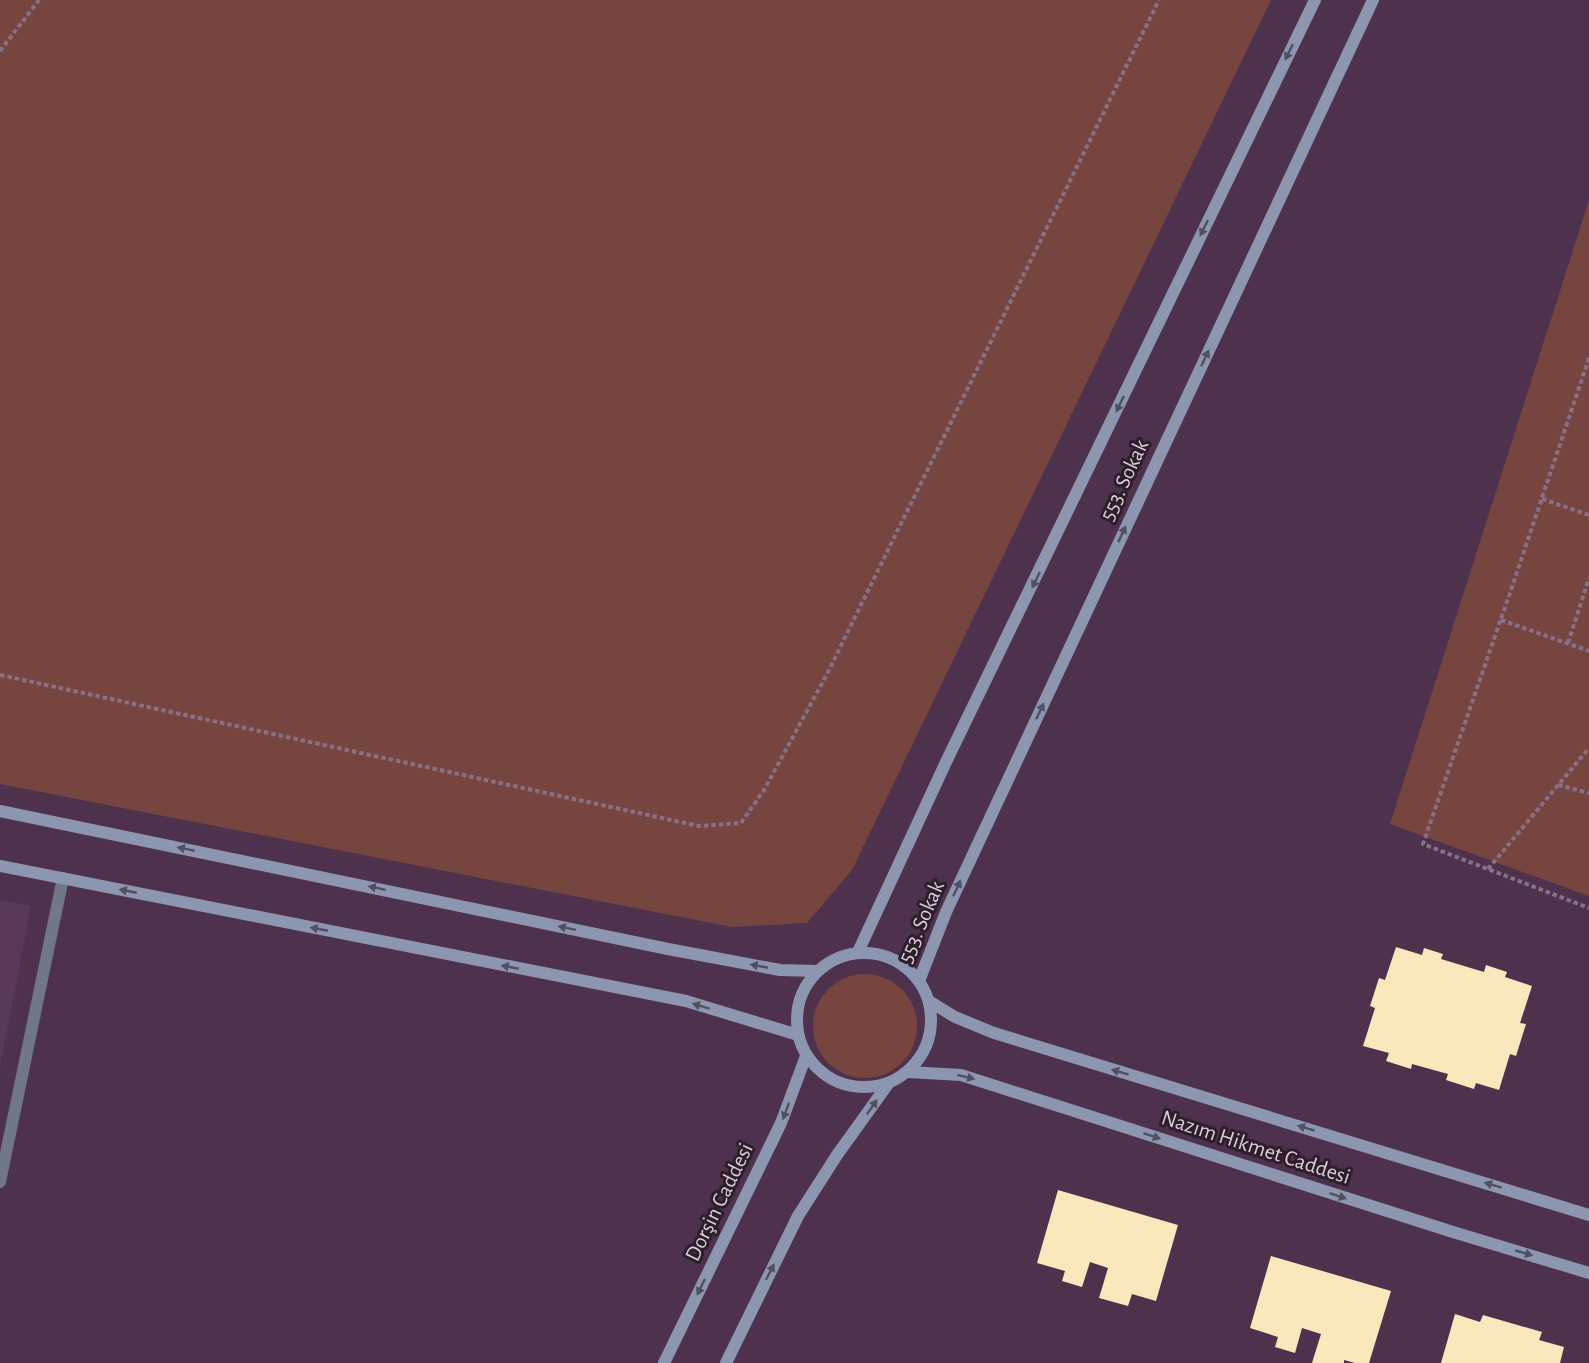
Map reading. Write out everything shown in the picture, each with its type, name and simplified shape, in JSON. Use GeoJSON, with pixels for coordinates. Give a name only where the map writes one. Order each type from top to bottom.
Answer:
{"type":"FeatureCollection","features":[{"type":"Feature","properties":{"kind":"main road"},"geometry":{"type":"LineString","coordinates":[[858,952],[946,762],[1314,0]]}},
{"type":"Feature","properties":{"kind":"main road","name":"553. Sokak"},"geometry":{"type":"LineString","coordinates":[[919,981],[946,912],[1373,0]]}},
{"type":"Feature","properties":{"kind":"main road"},"geometry":{"type":"LineString","coordinates":[[0,812],[668,949],[780,970],[817,971]]}},
{"type":"Feature","properties":{"kind":"main road"},"geometry":{"type":"LineString","coordinates":[[0,866],[686,1001],[798,1035]]}},
{"type":"Feature","properties":{"kind":"main road"},"geometry":{"type":"LineString","coordinates":[[858,952],[881,955],[903,964],[919,981],[929,1002],[932,1020],[929,1040],[921,1058],[908,1072],[888,1084],[865,1088],[842,1085],[822,1074],[806,1056],[798,1035],[796,1012],[803,990],[817,971],[836,958],[858,952]]}},
{"type":"Feature","properties":{"kind":"main road","name":"Nazım Hikmet Caddesi"},"geometry":{"type":"LineString","coordinates":[[929,1002],[955,1017],[994,1033],[1589,1215]]}},
{"type":"Feature","properties":{"kind":"main road","name":"Dorşin Caddesi"},"geometry":{"type":"LineString","coordinates":[[664,1363],[782,1123],[806,1056]]}},
{"type":"Feature","properties":{"kind":"main road","name":"Nazım Hikmet Caddesi"},"geometry":{"type":"LineString","coordinates":[[908,1072],[961,1075],[1452,1232],[1589,1272]]}},
{"type":"Feature","properties":{"kind":"main road"},"geometry":{"type":"LineString","coordinates":[[726,1363],[798,1216],[837,1155],[888,1084]]}},
{"type":"Feature","properties":{"kind":"lane"},"geometry":{"type":"LineString","coordinates":[[0,1182],[63,878]]}},
{"type":"Feature","properties":{"kind":"path"},"geometry":{"type":"LineString","coordinates":[[0,51],[39,0]]}},
{"type":"Feature","properties":{"kind":"path"},"geometry":{"type":"LineString","coordinates":[[0,675],[699,825],[741,823],[764,790],[826,676],[1159,0]]}},
{"type":"Feature","properties":{"kind":"path"},"geometry":{"type":"LineString","coordinates":[[1589,358],[1423,844],[1589,908]]}},
{"type":"Feature","properties":{"kind":"path"},"geometry":{"type":"LineString","coordinates":[[1542,499],[1589,515]]}},
{"type":"Feature","properties":{"kind":"path"},"geometry":{"type":"LineString","coordinates":[[1568,643],[1589,578]]}},
{"type":"Feature","properties":{"kind":"path"},"geometry":{"type":"LineString","coordinates":[[1500,620],[1589,651]]}},
{"type":"Feature","properties":{"kind":"path"},"geometry":{"type":"LineString","coordinates":[[1488,869],[1589,748]]}},
{"type":"Feature","properties":{"kind":"path"},"geometry":{"type":"LineString","coordinates":[[1558,785],[1589,793]]}},
{"type":"Feature","properties":{"kind":"shaded area"},"geometry":{"type":"Polygon","coordinates":[[[0,0],[1271,0],[852,870],[807,923],[732,927],[0,784],[0,0]]]}},
{"type":"Feature","properties":{"kind":"shaded area"},"geometry":{"type":"Polygon","coordinates":[[[1589,200],[1589,896],[1390,824],[1589,200]]]}},
{"type":"Feature","properties":{"kind":"shaded area"},"geometry":{"type":"Polygon","coordinates":[[[0,900],[31,906],[0,1067],[0,900]]]}},
{"type":"Feature","properties":{"kind":"shaded area"},"geometry":{"type":"Polygon","coordinates":[[[865,974],[885,978],[902,989],[913,1006],[917,1026],[913,1046],[902,1063],[885,1074],[865,1078],[845,1074],[828,1063],[817,1046],[813,1026],[817,1006],[828,989],[845,978],[865,974]]]}},
{"type":"Feature","properties":{"kind":"building"},"geometry":{"type":"Polygon","coordinates":[[[1396,947],[1422,955],[1424,948],[1443,954],[1441,959],[1484,972],[1486,965],[1507,972],[1505,977],[1532,986],[1520,1023],[1526,1024],[1516,1056],[1510,1054],[1499,1090],[1476,1083],[1474,1089],[1446,1080],[1448,1074],[1412,1064],[1411,1069],[1386,1061],[1389,1053],[1363,1046],[1375,1008],[1370,1006],[1379,978],[1385,980],[1396,947]]]}},
{"type":"Feature","properties":{"kind":"building"},"geometry":{"type":"Polygon","coordinates":[[[1058,1190],[1178,1225],[1156,1301],[1132,1294],[1128,1306],[1099,1298],[1108,1268],[1090,1262],[1082,1287],[1062,1281],[1065,1271],[1037,1263],[1058,1190]]]}},
{"type":"Feature","properties":{"kind":"building"},"geometry":{"type":"Polygon","coordinates":[[[1271,1256],[1391,1291],[1369,1363],[1344,1360],[1344,1363],[1312,1363],[1321,1334],[1302,1328],[1295,1353],[1275,1347],[1278,1337],[1250,1328],[1271,1256]]]}},
{"type":"Feature","properties":{"kind":"building"},"geometry":{"type":"Polygon","coordinates":[[[1455,1314],[1480,1322],[1483,1315],[1542,1332],[1539,1340],[1564,1347],[1560,1363],[1441,1363],[1455,1314]]]}}]}
